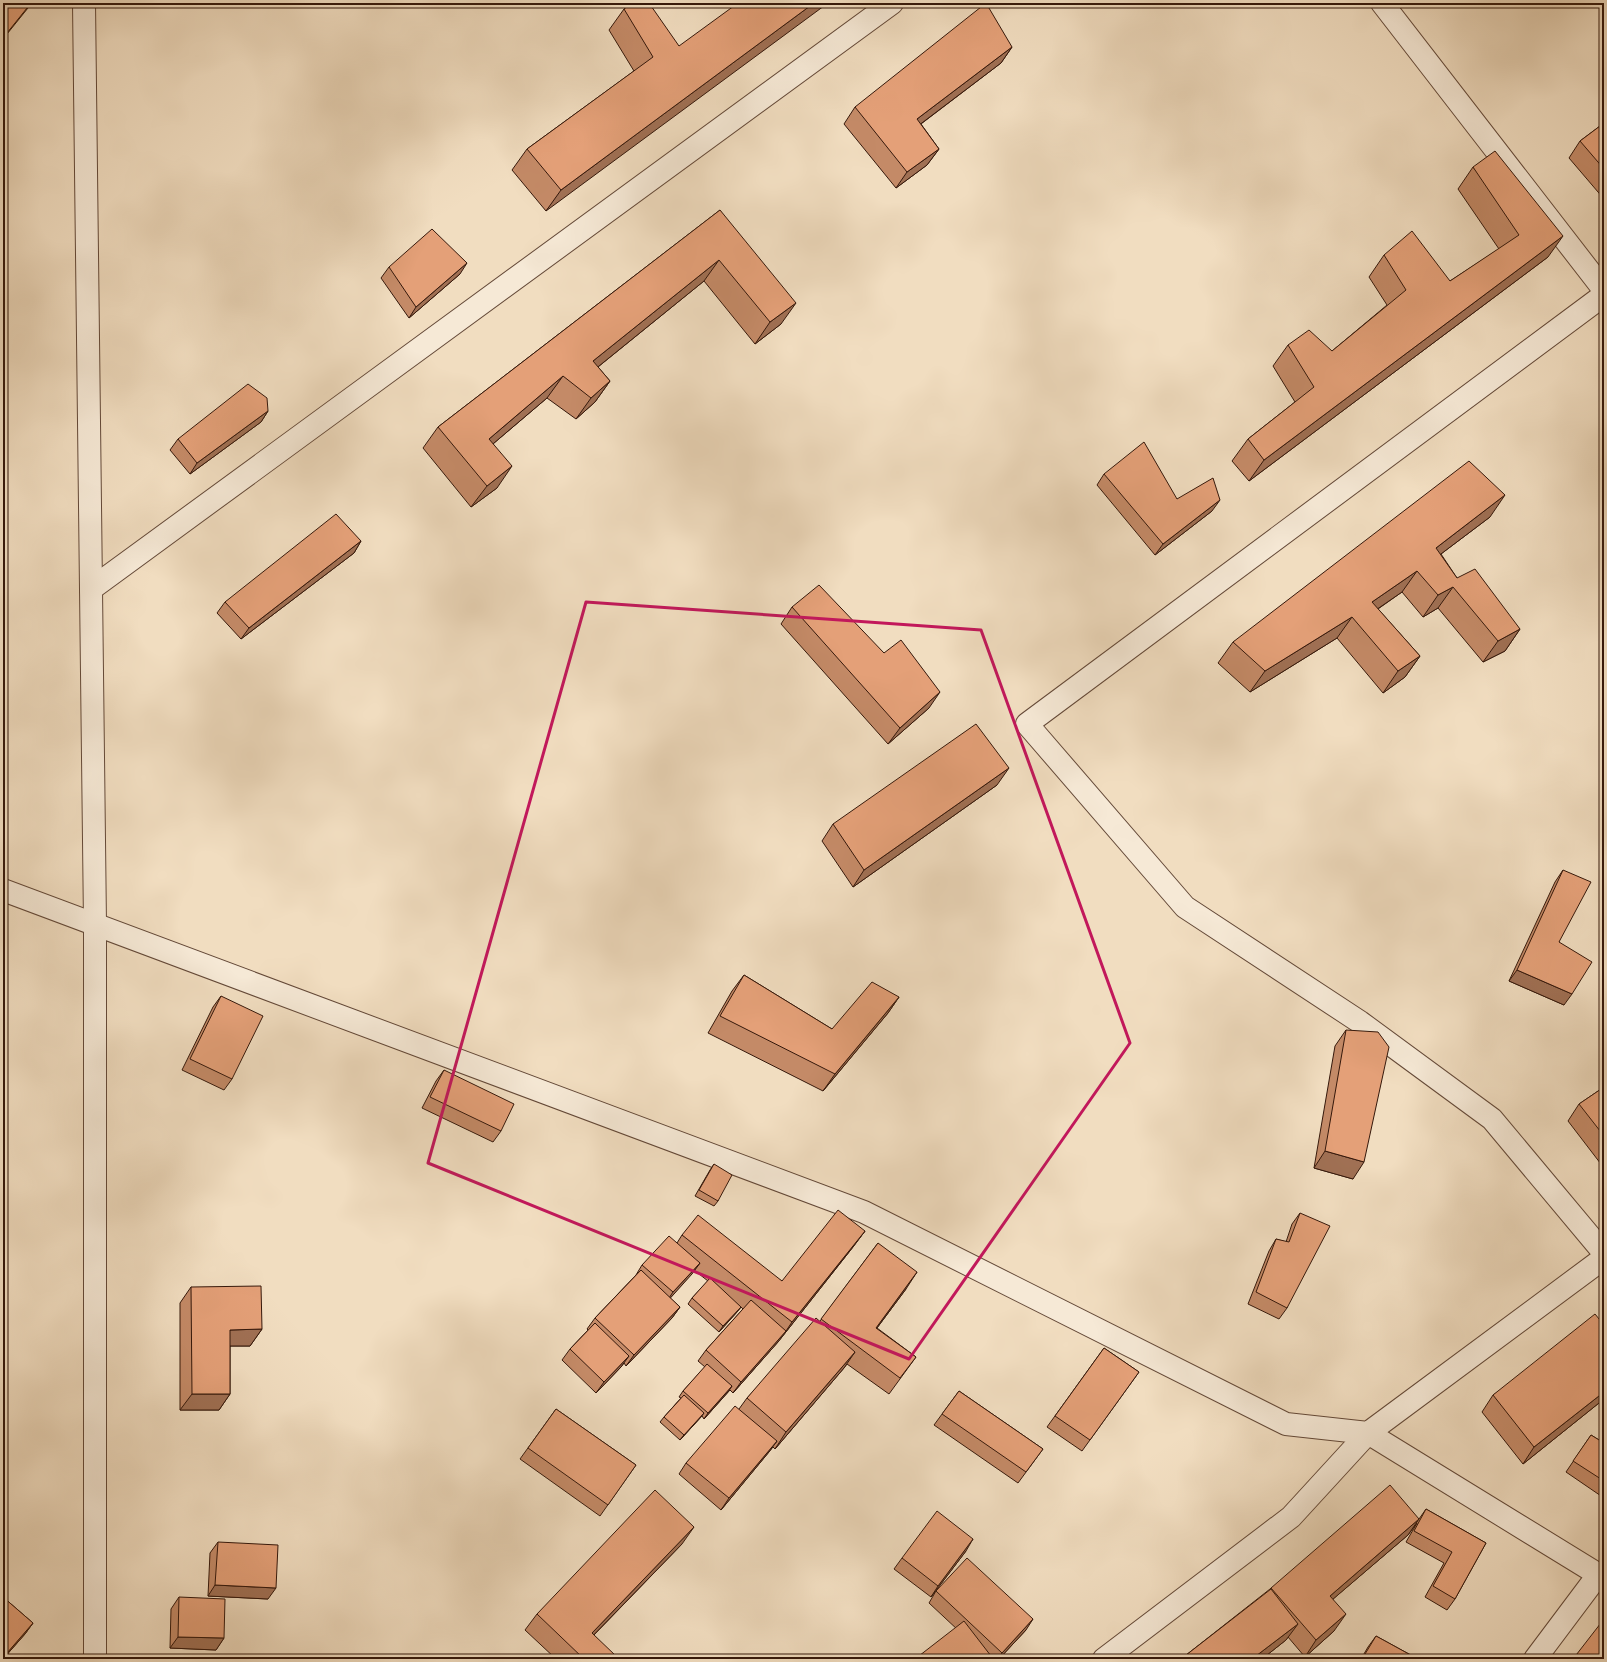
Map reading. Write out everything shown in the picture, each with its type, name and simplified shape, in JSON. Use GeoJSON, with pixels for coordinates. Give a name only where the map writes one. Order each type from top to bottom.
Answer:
{"type":"FeatureCollection","features":[{"type":"Feature","properties":{"kind":"street"},"geometry":{"type":"LineString","coordinates":[[84,3],[95,924],[95,1659]]}},
{"type":"Feature","properties":{"kind":"street"},"geometry":{"type":"LineString","coordinates":[[91,588],[892,3]]}},
{"type":"Feature","properties":{"kind":"street"},"geometry":{"type":"LineString","coordinates":[[1382,3],[1604,290]]}},
{"type":"Feature","properties":{"kind":"street"},"geometry":{"type":"LineString","coordinates":[[1604,296],[1027,724],[1185,907],[1360,1022],[1492,1119],[1604,1252]]}},
{"type":"Feature","properties":{"kind":"street"},"geometry":{"type":"LineString","coordinates":[[3,890],[864,1212],[1286,1424],[1368,1433],[1601,1576],[1535,1659]]}},
{"type":"Feature","properties":{"kind":"street"},"geometry":{"type":"LineString","coordinates":[[1104,1659],[1291,1517],[1368,1433],[1604,1258]]}},
{"type":"Feature","properties":{"kind":"highlighted area"},"geometry":{"type":"Polygon","coordinates":[[[586,602],[981,630],[1130,1043],[909,1359],[428,1163],[586,602]]]}},
{"type":"Feature","properties":{"kind":"building"},"geometry":{"type":"Polygon","coordinates":[[[3,3],[31,3],[3,38],[3,3]]]}},
{"type":"Feature","properties":{"kind":"building"},"geometry":{"type":"Polygon","coordinates":[[[632,3],[649,3],[679,46],[738,3],[814,3],[561,190],[527,149],[653,57],[624,9],[632,3]]]}},
{"type":"Feature","properties":{"kind":"building"},"geometry":{"type":"Polygon","coordinates":[[[986,3],[1012,47],[917,119],[939,149],[907,172],[855,107],[986,3]]]}},
{"type":"Feature","properties":{"kind":"building"},"geometry":{"type":"Polygon","coordinates":[[[1604,123],[1604,169],[1580,141],[1604,123]]]}},
{"type":"Feature","properties":{"kind":"building"},"geometry":{"type":"Polygon","coordinates":[[[1495,151],[1563,236],[1264,460],[1248,439],[1314,387],[1288,345],[1309,330],[1332,351],[1406,290],[1384,255],[1412,231],[1450,281],[1519,235],[1473,167],[1495,151]]]}},
{"type":"Feature","properties":{"kind":"building"},"geometry":{"type":"Polygon","coordinates":[[[720,210],[796,303],[770,322],[719,260],[593,361],[610,381],[591,398],[563,376],[489,439],[512,466],[487,486],[438,427],[720,210]]]}},
{"type":"Feature","properties":{"kind":"building"},"geometry":{"type":"Polygon","coordinates":[[[432,229],[467,263],[416,307],[389,267],[432,229]]]}},
{"type":"Feature","properties":{"kind":"building"},"geometry":{"type":"Polygon","coordinates":[[[248,384],[267,398],[268,411],[197,463],[178,439],[248,384]]]}},
{"type":"Feature","properties":{"kind":"building"},"geometry":{"type":"Polygon","coordinates":[[[1144,442],[1177,499],[1213,478],[1220,500],[1163,544],[1104,474],[1144,442]]]}},
{"type":"Feature","properties":{"kind":"building"},"geometry":{"type":"Polygon","coordinates":[[[1469,461],[1505,495],[1436,548],[1457,578],[1475,569],[1520,629],[1498,641],[1453,587],[1438,595],[1417,571],[1372,602],[1420,656],[1398,671],[1352,617],[1265,671],[1233,642],[1469,461]]]}},
{"type":"Feature","properties":{"kind":"building"},"geometry":{"type":"Polygon","coordinates":[[[336,514],[361,541],[249,628],[225,602],[336,514]]]}},
{"type":"Feature","properties":{"kind":"building"},"geometry":{"type":"Polygon","coordinates":[[[819,585],[884,653],[901,640],[940,692],[900,728],[792,607],[819,585]]]}},
{"type":"Feature","properties":{"kind":"building"},"geometry":{"type":"Polygon","coordinates":[[[976,724],[1009,768],[864,870],[833,824],[976,724]]]}},
{"type":"Feature","properties":{"kind":"building"},"geometry":{"type":"Polygon","coordinates":[[[1563,870],[1591,882],[1559,942],[1592,962],[1572,994],[1517,970],[1563,870]]]}},
{"type":"Feature","properties":{"kind":"building"},"geometry":{"type":"Polygon","coordinates":[[[744,975],[832,1029],[872,982],[899,997],[835,1074],[720,1016],[744,975]]]}},
{"type":"Feature","properties":{"kind":"building"},"geometry":{"type":"Polygon","coordinates":[[[221,996],[263,1016],[232,1079],[190,1059],[221,996]]]}},
{"type":"Feature","properties":{"kind":"building"},"geometry":{"type":"Polygon","coordinates":[[[1346,1030],[1378,1032],[1389,1047],[1364,1162],[1325,1151],[1346,1030]]]}},
{"type":"Feature","properties":{"kind":"building"},"geometry":{"type":"Polygon","coordinates":[[[444,1070],[514,1104],[501,1131],[430,1097],[444,1070]]]}},
{"type":"Feature","properties":{"kind":"building"},"geometry":{"type":"Polygon","coordinates":[[[1604,1087],[1604,1136],[1579,1104],[1604,1087]]]}},
{"type":"Feature","properties":{"kind":"building"},"geometry":{"type":"Polygon","coordinates":[[[714,1164],[732,1175],[718,1201],[699,1190],[714,1164]]]}},
{"type":"Feature","properties":{"kind":"building"},"geometry":{"type":"Polygon","coordinates":[[[838,1210],[865,1231],[792,1322],[682,1235],[698,1215],[782,1281],[838,1210]]]}},
{"type":"Feature","properties":{"kind":"building"},"geometry":{"type":"Polygon","coordinates":[[[1300,1213],[1330,1226],[1287,1308],[1256,1292],[1276,1239],[1289,1242],[1300,1213]]]}},
{"type":"Feature","properties":{"kind":"building"},"geometry":{"type":"Polygon","coordinates":[[[669,1236],[700,1263],[673,1292],[642,1265],[669,1236]]]}},
{"type":"Feature","properties":{"kind":"building"},"geometry":{"type":"Polygon","coordinates":[[[878,1243],[917,1272],[876,1328],[916,1357],[900,1378],[821,1319],[878,1243]]]}},
{"type":"Feature","properties":{"kind":"building"},"geometry":{"type":"Polygon","coordinates":[[[641,1270],[680,1307],[634,1355],[595,1318],[641,1270]]]}},
{"type":"Feature","properties":{"kind":"building"},"geometry":{"type":"Polygon","coordinates":[[[710,1278],[741,1307],[723,1326],[692,1298],[710,1278]]]}},
{"type":"Feature","properties":{"kind":"building"},"geometry":{"type":"Polygon","coordinates":[[[261,1286],[262,1329],[230,1330],[230,1394],[192,1394],[191,1287],[261,1286]]]}},
{"type":"Feature","properties":{"kind":"building"},"geometry":{"type":"Polygon","coordinates":[[[751,1300],[786,1331],[741,1382],[706,1350],[751,1300]]]}},
{"type":"Feature","properties":{"kind":"building"},"geometry":{"type":"Polygon","coordinates":[[[1595,1314],[1604,1325],[1604,1392],[1534,1447],[1493,1395],[1595,1314]]]}},
{"type":"Feature","properties":{"kind":"building"},"geometry":{"type":"Polygon","coordinates":[[[816,1318],[855,1352],[786,1432],[747,1398],[816,1318]]]}},
{"type":"Feature","properties":{"kind":"building"},"geometry":{"type":"Polygon","coordinates":[[[595,1323],[629,1356],[604,1382],[570,1349],[595,1323]]]}},
{"type":"Feature","properties":{"kind":"building"},"geometry":{"type":"Polygon","coordinates":[[[1104,1348],[1139,1372],[1090,1440],[1055,1416],[1104,1348]]]}},
{"type":"Feature","properties":{"kind":"building"},"geometry":{"type":"Polygon","coordinates":[[[707,1364],[732,1386],[708,1413],[683,1391],[707,1364]]]}},
{"type":"Feature","properties":{"kind":"building"},"geometry":{"type":"Polygon","coordinates":[[[959,1391],[1043,1449],[1026,1472],[942,1414],[959,1391]]]}},
{"type":"Feature","properties":{"kind":"building"},"geometry":{"type":"Polygon","coordinates":[[[684,1395],[704,1413],[684,1435],[664,1417],[684,1395]]]}},
{"type":"Feature","properties":{"kind":"building"},"geometry":{"type":"Polygon","coordinates":[[[735,1406],[777,1441],[729,1498],[686,1463],[735,1406]]]}},
{"type":"Feature","properties":{"kind":"building"},"geometry":{"type":"Polygon","coordinates":[[[556,1409],[636,1465],[608,1505],[528,1448],[556,1409]]]}},
{"type":"Feature","properties":{"kind":"building"},"geometry":{"type":"Polygon","coordinates":[[[1591,1435],[1604,1443],[1604,1481],[1573,1461],[1591,1435]]]}},
{"type":"Feature","properties":{"kind":"building"},"geometry":{"type":"Polygon","coordinates":[[[1390,1485],[1419,1519],[1330,1596],[1346,1614],[1316,1640],[1271,1588],[1390,1485]]]}},
{"type":"Feature","properties":{"kind":"building"},"geometry":{"type":"Polygon","coordinates":[[[655,1490],[694,1527],[592,1633],[616,1656],[613,1659],[584,1659],[537,1614],[655,1490]]]}},
{"type":"Feature","properties":{"kind":"building"},"geometry":{"type":"Polygon","coordinates":[[[1426,1509],[1486,1543],[1455,1599],[1433,1586],[1452,1552],[1414,1531],[1426,1509]]]}},
{"type":"Feature","properties":{"kind":"building"},"geometry":{"type":"Polygon","coordinates":[[[937,1511],[973,1539],[938,1586],[902,1558],[937,1511]]]}},
{"type":"Feature","properties":{"kind":"building"},"geometry":{"type":"Polygon","coordinates":[[[218,1542],[278,1545],[276,1588],[215,1585],[218,1542]]]}},
{"type":"Feature","properties":{"kind":"building"},"geometry":{"type":"Polygon","coordinates":[[[967,1558],[1033,1619],[1002,1653],[936,1591],[967,1558]]]}},
{"type":"Feature","properties":{"kind":"building"},"geometry":{"type":"Polygon","coordinates":[[[1271,1589],[1298,1624],[1252,1659],[1181,1659],[1271,1589]]]}},
{"type":"Feature","properties":{"kind":"building"},"geometry":{"type":"Polygon","coordinates":[[[3,1597],[33,1623],[7,1653],[3,1649],[3,1597]]]}},
{"type":"Feature","properties":{"kind":"building"},"geometry":{"type":"Polygon","coordinates":[[[179,1597],[225,1599],[224,1638],[178,1637],[179,1597]]]}},
{"type":"Feature","properties":{"kind":"building"},"geometry":{"type":"Polygon","coordinates":[[[1604,1619],[1604,1659],[1573,1659],[1604,1619]]]}},
{"type":"Feature","properties":{"kind":"building"},"geometry":{"type":"Polygon","coordinates":[[[964,1621],[991,1656],[987,1659],[915,1659],[964,1621]]]}},
{"type":"Feature","properties":{"kind":"building"},"geometry":{"type":"Polygon","coordinates":[[[1376,1636],[1418,1659],[1362,1659],[1376,1636]]]}}]}
